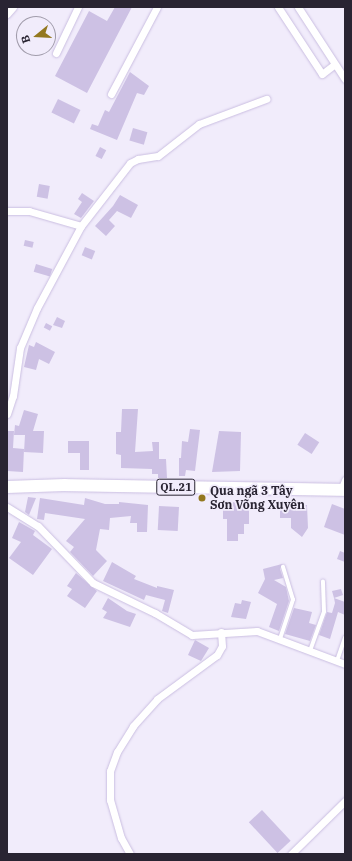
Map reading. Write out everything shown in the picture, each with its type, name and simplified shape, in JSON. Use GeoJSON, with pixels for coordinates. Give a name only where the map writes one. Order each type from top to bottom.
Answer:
{"type":"FeatureCollection","features":[{"type":"Feature","properties":{"kind":"highway","name":"QL.21"},"geometry":{"type":"LineString","coordinates":[[7,487],[65,485],[344,487]]}},
{"type":"Feature","properties":{"kind":"street"},"geometry":{"type":"LineString","coordinates":[[7,14],[12,7]]}},
{"type":"Feature","properties":{"kind":"street"},"geometry":{"type":"LineString","coordinates":[[56,53],[78,7]]}},
{"type":"Feature","properties":{"kind":"street"},"geometry":{"type":"LineString","coordinates":[[111,94],[157,7]]}},
{"type":"Feature","properties":{"kind":"street"},"geometry":{"type":"LineString","coordinates":[[278,7],[322,74],[335,64]]}},
{"type":"Feature","properties":{"kind":"street"},"geometry":{"type":"LineString","coordinates":[[298,7],[345,79]]}},
{"type":"Feature","properties":{"kind":"street"},"geometry":{"type":"LineString","coordinates":[[7,414],[13,396],[20,348],[37,308],[81,226],[134,160],[158,156],[199,124],[266,99]]}},
{"type":"Feature","properties":{"kind":"street"},"geometry":{"type":"LineString","coordinates":[[7,211],[29,211],[81,226]]}},
{"type":"Feature","properties":{"kind":"street"},"geometry":{"type":"LineString","coordinates":[[7,507],[38,526],[93,583],[155,613],[192,635],[221,632],[257,631],[345,664]]}},
{"type":"Feature","properties":{"kind":"street"},"geometry":{"type":"LineString","coordinates":[[130,854],[121,838],[110,800],[110,771],[117,752],[133,726],[157,699],[217,655],[222,646],[221,632]]}},
{"type":"Feature","properties":{"kind":"street"},"geometry":{"type":"LineString","coordinates":[[291,854],[345,801]]}},
{"type":"Feature","properties":{"kind":"lane"},"geometry":{"type":"LineString","coordinates":[[280,639],[293,600],[283,568]]}},
{"type":"Feature","properties":{"kind":"lane"},"geometry":{"type":"LineString","coordinates":[[310,651],[324,612],[323,582]]}},
{"type":"Feature","properties":{"kind":"lane"},"geometry":{"type":"LineString","coordinates":[[337,661],[345,638]]}},
{"type":"Feature","properties":{"kind":"building"},"geometry":{"type":"Polygon","coordinates":[[[115,7],[132,7],[87,93],[55,76],[89,11],[107,21],[115,7]]]}},
{"type":"Feature","properties":{"kind":"building"},"geometry":{"type":"Polygon","coordinates":[[[130,72],[149,86],[144,95],[137,93],[117,140],[90,129],[92,124],[98,126],[105,110],[109,112],[130,72]]]}},
{"type":"Feature","properties":{"kind":"building"},"geometry":{"type":"Polygon","coordinates":[[[58,99],[80,110],[74,123],[51,112],[58,99]]]}},
{"type":"Feature","properties":{"kind":"building"},"geometry":{"type":"Polygon","coordinates":[[[133,128],[147,132],[144,145],[129,140],[133,128]]]}},
{"type":"Feature","properties":{"kind":"building"},"geometry":{"type":"Polygon","coordinates":[[[100,147],[106,150],[102,159],[95,156],[100,147]]]}},
{"type":"Feature","properties":{"kind":"building"},"geometry":{"type":"Polygon","coordinates":[[[39,184],[50,186],[48,199],[37,197],[39,184]]]}},
{"type":"Feature","properties":{"kind":"building"},"geometry":{"type":"Polygon","coordinates":[[[82,193],[94,201],[81,218],[74,214],[82,202],[78,199],[82,193]]]}},
{"type":"Feature","properties":{"kind":"building"},"geometry":{"type":"Polygon","coordinates":[[[120,195],[138,205],[131,218],[117,211],[109,220],[115,226],[106,236],[95,226],[113,206],[120,195]]]}},
{"type":"Feature","properties":{"kind":"building"},"geometry":{"type":"Polygon","coordinates":[[[25,240],[34,242],[32,248],[24,246],[25,240]]]}},
{"type":"Feature","properties":{"kind":"building"},"geometry":{"type":"Polygon","coordinates":[[[85,247],[95,251],[92,259],[82,255],[85,247]]]}},
{"type":"Feature","properties":{"kind":"building"},"geometry":{"type":"Polygon","coordinates":[[[36,264],[52,269],[50,277],[34,272],[36,264]]]}},
{"type":"Feature","properties":{"kind":"building"},"geometry":{"type":"Polygon","coordinates":[[[57,317],[65,321],[62,328],[53,325],[57,317]]]}},
{"type":"Feature","properties":{"kind":"building"},"geometry":{"type":"Polygon","coordinates":[[[46,323],[52,326],[50,331],[44,327],[46,323]]]}},
{"type":"Feature","properties":{"kind":"building"},"geometry":{"type":"Polygon","coordinates":[[[36,342],[55,352],[49,364],[39,359],[36,370],[24,367],[29,345],[34,347],[36,342]]]}},
{"type":"Feature","properties":{"kind":"building"},"geometry":{"type":"Polygon","coordinates":[[[122,409],[138,409],[135,452],[153,451],[152,442],[159,442],[159,459],[166,459],[167,478],[158,478],[158,474],[152,474],[152,469],[121,468],[121,455],[116,454],[116,432],[121,432],[122,409]]]}},
{"type":"Feature","properties":{"kind":"building"},"geometry":{"type":"Polygon","coordinates":[[[24,410],[38,414],[33,431],[44,431],[43,453],[24,452],[25,435],[14,435],[15,425],[19,426],[24,410]]]}},
{"type":"Feature","properties":{"kind":"building"},"geometry":{"type":"Polygon","coordinates":[[[190,429],[200,430],[195,471],[186,470],[185,476],[179,476],[179,458],[181,458],[182,441],[188,442],[190,429]]]}},
{"type":"Feature","properties":{"kind":"building"},"geometry":{"type":"Polygon","coordinates":[[[7,431],[14,431],[13,448],[24,449],[23,472],[7,471],[7,431]]]}},
{"type":"Feature","properties":{"kind":"building"},"geometry":{"type":"Polygon","coordinates":[[[219,431],[241,432],[240,471],[212,472],[219,431]]]}},
{"type":"Feature","properties":{"kind":"building"},"geometry":{"type":"Polygon","coordinates":[[[305,433],[319,442],[312,454],[297,445],[305,433]]]}},
{"type":"Feature","properties":{"kind":"building"},"geometry":{"type":"Polygon","coordinates":[[[68,441],[89,441],[89,470],[80,470],[80,453],[68,453],[68,441]]]}},
{"type":"Feature","properties":{"kind":"building"},"geometry":{"type":"Polygon","coordinates":[[[28,497],[36,498],[29,515],[25,512],[28,497]]]}},
{"type":"Feature","properties":{"kind":"building"},"geometry":{"type":"Polygon","coordinates":[[[40,498],[84,505],[85,498],[105,504],[119,504],[119,502],[148,505],[147,532],[137,532],[137,523],[130,523],[131,516],[110,518],[109,530],[100,529],[96,550],[107,561],[93,576],[70,552],[74,547],[66,541],[85,519],[45,513],[44,520],[37,519],[40,498]]]}},
{"type":"Feature","properties":{"kind":"building"},"geometry":{"type":"Polygon","coordinates":[[[233,502],[249,502],[249,524],[244,524],[244,534],[238,534],[238,541],[227,541],[227,519],[223,519],[223,506],[233,506],[233,502]]]}},
{"type":"Feature","properties":{"kind":"building"},"geometry":{"type":"Polygon","coordinates":[[[332,504],[345,509],[345,535],[324,527],[332,504]]]}},
{"type":"Feature","properties":{"kind":"building"},"geometry":{"type":"Polygon","coordinates":[[[307,505],[308,528],[302,537],[291,528],[291,518],[280,518],[280,507],[307,505]]]}},
{"type":"Feature","properties":{"kind":"building"},"geometry":{"type":"Polygon","coordinates":[[[159,506],[179,507],[178,531],[158,530],[159,506]]]}},
{"type":"Feature","properties":{"kind":"building"},"geometry":{"type":"Polygon","coordinates":[[[19,522],[35,531],[33,535],[52,549],[33,575],[9,558],[21,542],[12,538],[19,522]]]}},
{"type":"Feature","properties":{"kind":"building"},"geometry":{"type":"Polygon","coordinates":[[[340,551],[345,553],[345,562],[337,559],[340,551]]]}},
{"type":"Feature","properties":{"kind":"building"},"geometry":{"type":"Polygon","coordinates":[[[112,562],[136,576],[134,579],[157,588],[157,586],[174,590],[168,613],[162,611],[165,600],[146,595],[144,600],[103,581],[112,562]]]}},
{"type":"Feature","properties":{"kind":"building"},"geometry":{"type":"Polygon","coordinates":[[[282,564],[280,569],[283,578],[274,580],[286,587],[289,601],[279,631],[269,627],[277,604],[258,593],[265,579],[263,569],[282,564]]]}},
{"type":"Feature","properties":{"kind":"building"},"geometry":{"type":"Polygon","coordinates":[[[76,573],[97,591],[85,608],[67,596],[72,589],[67,586],[76,573]]]}},
{"type":"Feature","properties":{"kind":"building"},"geometry":{"type":"Polygon","coordinates":[[[341,589],[343,595],[334,598],[332,591],[341,589]]]}},
{"type":"Feature","properties":{"kind":"building"},"geometry":{"type":"Polygon","coordinates":[[[108,598],[127,611],[136,614],[130,627],[103,618],[107,612],[102,609],[108,598]]]}},
{"type":"Feature","properties":{"kind":"building"},"geometry":{"type":"Polygon","coordinates":[[[334,598],[345,602],[345,615],[338,612],[330,639],[319,635],[327,612],[332,613],[335,603],[334,598]]]}},
{"type":"Feature","properties":{"kind":"building"},"geometry":{"type":"Polygon","coordinates":[[[242,600],[251,602],[246,619],[231,617],[235,603],[241,604],[242,600]]]}},
{"type":"Feature","properties":{"kind":"building"},"geometry":{"type":"Polygon","coordinates":[[[294,608],[312,612],[309,623],[316,625],[310,641],[285,634],[294,608]]]}},
{"type":"Feature","properties":{"kind":"building"},"geometry":{"type":"Polygon","coordinates":[[[195,640],[209,648],[201,661],[188,655],[195,640]]]}},
{"type":"Feature","properties":{"kind":"building"},"geometry":{"type":"Polygon","coordinates":[[[262,810],[291,841],[277,853],[249,822],[262,810]]]}},
{"type":"Feature","properties":{"kind":"place","name":"Qua ngã 3 Tây Sơn Võng Xuyên"},"geometry":{"type":"Point","coordinates":[202,498]}}]}
